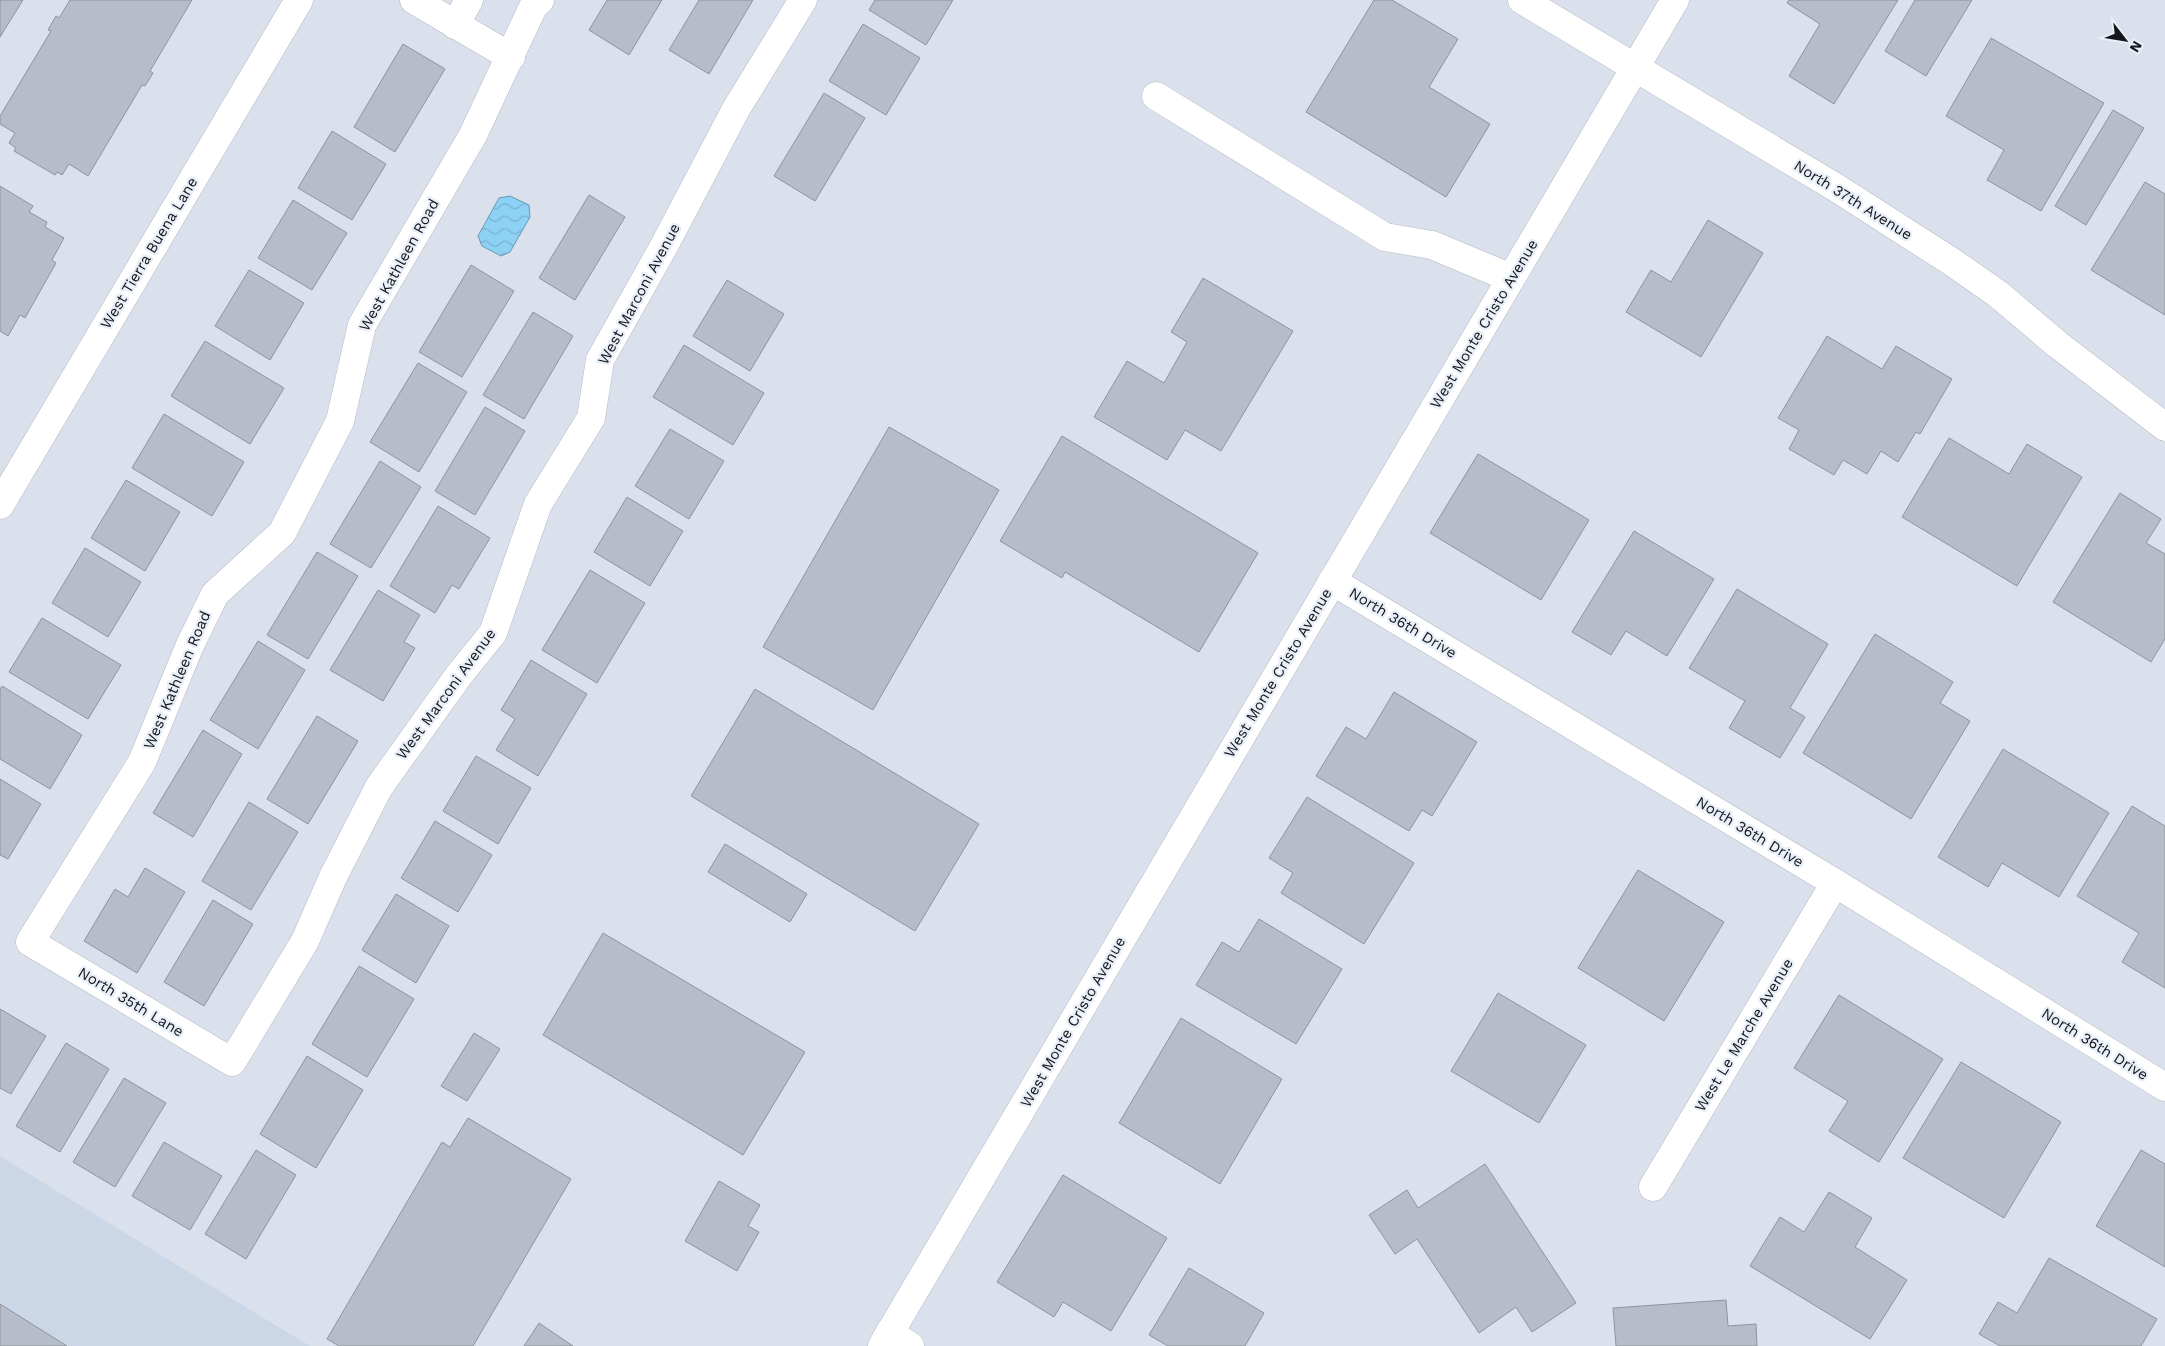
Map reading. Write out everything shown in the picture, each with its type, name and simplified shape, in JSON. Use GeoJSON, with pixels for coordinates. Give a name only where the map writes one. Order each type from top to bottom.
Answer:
{"type":"FeatureCollection","features":[{"type":"Feature","properties":{"kind":"street","name":"West Tierra Buena Lane"},"geometry":{"type":"LineString","coordinates":[[0,505],[298,0]]}},
{"type":"Feature","properties":{"kind":"street"},"geometry":{"type":"LineString","coordinates":[[414,0],[511,58]]}},
{"type":"Feature","properties":{"kind":"street"},"geometry":{"type":"LineString","coordinates":[[455,25],[469,0]]}},
{"type":"Feature","properties":{"kind":"street","name":"West Marconi Avenue"},"geometry":{"type":"LineString","coordinates":[[232,1062],[305,941],[333,877],[379,788],[459,675],[493,633],[538,504],[591,418],[600,360],[664,246],[736,109],[803,0]]}},
{"type":"Feature","properties":{"kind":"street","name":"North 37th Avenue"},"geometry":{"type":"LineString","coordinates":[[1522,0],[1834,187],[1952,262],[1998,294],[2057,344],[2165,427]]}},
{"type":"Feature","properties":{"kind":"street","name":"West Monte Cristo Avenue"},"geometry":{"type":"LineString","coordinates":[[894,1342],[1332,581],[1675,0]]}},
{"type":"Feature","properties":{"kind":"street","name":"West Kathleen Road"},"geometry":{"type":"LineString","coordinates":[[30,942],[142,762],[190,645],[215,594],[282,533],[340,421],[362,325],[473,135],[511,58],[531,2]]}},
{"type":"Feature","properties":{"kind":"street"},"geometry":{"type":"LineString","coordinates":[[1156,96],[1385,237],[1432,245],[1511,278]]}},
{"type":"Feature","properties":{"kind":"street","name":"North 36th Drive"},"geometry":{"type":"LineString","coordinates":[[1332,581],[1835,884],[2165,1087]]}},
{"type":"Feature","properties":{"kind":"street","name":"West Le Marche Avenue"},"geometry":{"type":"LineString","coordinates":[[1653,1186],[1835,884]]}},
{"type":"Feature","properties":{"kind":"street","name":"North 35th Lane"},"geometry":{"type":"LineString","coordinates":[[30,942],[232,1062]]}},
{"type":"Feature","properties":{"kind":"shaded area"},"geometry":{"type":"Polygon","coordinates":[[[0,1156],[252,1311],[310,1346],[0,1346],[0,1156]]]}},
{"type":"Feature","properties":{"kind":"water"},"geometry":{"type":"Polygon","coordinates":[[[510,196],[529,205],[530,217],[510,252],[501,256],[482,246],[478,236],[499,198],[510,196]]]}},
{"type":"Feature","properties":{"kind":"building"},"geometry":{"type":"Polygon","coordinates":[[[0,0],[23,0],[0,37],[0,0]]]}},
{"type":"Feature","properties":{"kind":"building"},"geometry":{"type":"Polygon","coordinates":[[[70,0],[192,0],[150,71],[153,73],[145,86],[142,85],[88,176],[69,164],[62,175],[57,172],[55,175],[14,151],[16,148],[9,143],[15,133],[0,124],[0,116],[51,31],[48,30],[56,16],[59,18],[70,0]]]}},
{"type":"Feature","properties":{"kind":"building"},"geometry":{"type":"Polygon","coordinates":[[[607,0],[662,0],[629,55],[589,30],[607,0]]]}},
{"type":"Feature","properties":{"kind":"building"},"geometry":{"type":"Polygon","coordinates":[[[699,0],[753,0],[709,74],[669,50],[699,0]]]}},
{"type":"Feature","properties":{"kind":"building"},"geometry":{"type":"Polygon","coordinates":[[[875,0],[953,0],[926,45],[869,10],[875,0]]]}},
{"type":"Feature","properties":{"kind":"building"},"geometry":{"type":"Polygon","coordinates":[[[1374,0],[1392,0],[1458,39],[1429,87],[1490,124],[1446,197],[1306,112],[1374,0]]]}},
{"type":"Feature","properties":{"kind":"building"},"geometry":{"type":"Polygon","coordinates":[[[1789,0],[1898,0],[1834,104],[1789,76],[1820,24],[1787,3],[1789,0]]]}},
{"type":"Feature","properties":{"kind":"building"},"geometry":{"type":"Polygon","coordinates":[[[1915,0],[1972,0],[1926,76],[1885,51],[1915,0]]]}},
{"type":"Feature","properties":{"kind":"building"},"geometry":{"type":"Polygon","coordinates":[[[863,24],[920,58],[886,115],[829,81],[863,24]]]}},
{"type":"Feature","properties":{"kind":"building"},"geometry":{"type":"Polygon","coordinates":[[[1991,38],[2104,103],[2041,211],[1987,180],[2004,150],[1946,116],[1991,38]]]}},
{"type":"Feature","properties":{"kind":"building"},"geometry":{"type":"Polygon","coordinates":[[[403,44],[445,69],[395,152],[354,127],[403,44]]]}},
{"type":"Feature","properties":{"kind":"building"},"geometry":{"type":"Polygon","coordinates":[[[824,93],[865,118],[815,201],[774,176],[824,93]]]}},
{"type":"Feature","properties":{"kind":"building"},"geometry":{"type":"Polygon","coordinates":[[[2113,110],[2144,128],[2086,225],[2055,206],[2113,110]]]}},
{"type":"Feature","properties":{"kind":"building"},"geometry":{"type":"Polygon","coordinates":[[[332,131],[386,164],[352,220],[298,188],[332,131]]]}},
{"type":"Feature","properties":{"kind":"building"},"geometry":{"type":"Polygon","coordinates":[[[2145,182],[2165,194],[2165,315],[2091,270],[2145,182]]]}},
{"type":"Feature","properties":{"kind":"building"},"geometry":{"type":"Polygon","coordinates":[[[0,186],[33,206],[29,212],[47,222],[45,227],[64,238],[52,260],[56,263],[25,318],[20,315],[8,336],[0,331],[0,186]]]}},
{"type":"Feature","properties":{"kind":"building"},"geometry":{"type":"Polygon","coordinates":[[[589,195],[625,217],[575,300],[539,278],[589,195]]]}},
{"type":"Feature","properties":{"kind":"building"},"geometry":{"type":"Polygon","coordinates":[[[293,200],[347,233],[312,290],[258,258],[293,200]]]}},
{"type":"Feature","properties":{"kind":"building"},"geometry":{"type":"Polygon","coordinates":[[[1708,220],[1763,253],[1701,357],[1626,312],[1651,270],[1671,282],[1708,220]]]}},
{"type":"Feature","properties":{"kind":"building"},"geometry":{"type":"Polygon","coordinates":[[[471,265],[514,291],[462,377],[419,352],[471,265]]]}},
{"type":"Feature","properties":{"kind":"building"},"geometry":{"type":"Polygon","coordinates":[[[249,270],[304,303],[270,360],[215,326],[249,270]]]}},
{"type":"Feature","properties":{"kind":"building"},"geometry":{"type":"Polygon","coordinates":[[[1203,278],[1293,331],[1221,451],[1185,430],[1167,460],[1094,417],[1127,361],[1164,383],[1187,342],[1171,332],[1203,278]]]}},
{"type":"Feature","properties":{"kind":"building"},"geometry":{"type":"Polygon","coordinates":[[[727,280],[784,314],[750,371],[693,336],[727,280]]]}},
{"type":"Feature","properties":{"kind":"building"},"geometry":{"type":"Polygon","coordinates":[[[533,312],[573,336],[524,419],[483,395],[533,312]]]}},
{"type":"Feature","properties":{"kind":"building"},"geometry":{"type":"Polygon","coordinates":[[[1827,336],[1882,369],[1896,346],[1952,379],[1920,434],[1916,432],[1898,462],[1881,451],[1867,474],[1843,460],[1834,475],[1789,449],[1799,430],[1778,418],[1827,336]]]}},
{"type":"Feature","properties":{"kind":"building"},"geometry":{"type":"Polygon","coordinates":[[[205,341],[284,388],[250,444],[171,396],[205,341]]]}},
{"type":"Feature","properties":{"kind":"building"},"geometry":{"type":"Polygon","coordinates":[[[684,345],[764,393],[733,445],[653,397],[684,345]]]}},
{"type":"Feature","properties":{"kind":"building"},"geometry":{"type":"Polygon","coordinates":[[[418,363],[467,392],[419,472],[370,442],[418,363]]]}},
{"type":"Feature","properties":{"kind":"building"},"geometry":{"type":"Polygon","coordinates":[[[485,407],[525,431],[475,515],[435,491],[485,407]]]}},
{"type":"Feature","properties":{"kind":"building"},"geometry":{"type":"Polygon","coordinates":[[[164,414],[244,462],[212,516],[132,468],[164,414]]]}},
{"type":"Feature","properties":{"kind":"building"},"geometry":{"type":"Polygon","coordinates":[[[889,427],[999,490],[873,710],[763,647],[889,427]]]}},
{"type":"Feature","properties":{"kind":"building"},"geometry":{"type":"Polygon","coordinates":[[[670,429],[724,461],[689,519],[635,486],[670,429]]]}},
{"type":"Feature","properties":{"kind":"building"},"geometry":{"type":"Polygon","coordinates":[[[1062,436],[1258,553],[1199,652],[1065,572],[1062,578],[1000,541],[1062,436]]]}},
{"type":"Feature","properties":{"kind":"building"},"geometry":{"type":"Polygon","coordinates":[[[1949,438],[2009,474],[2027,444],[2082,477],[2017,586],[1902,517],[1949,438]]]}},
{"type":"Feature","properties":{"kind":"building"},"geometry":{"type":"Polygon","coordinates":[[[1478,454],[1589,520],[1541,600],[1430,533],[1478,454]]]}},
{"type":"Feature","properties":{"kind":"building"},"geometry":{"type":"Polygon","coordinates":[[[380,461],[421,487],[371,568],[330,544],[380,461]]]}},
{"type":"Feature","properties":{"kind":"building"},"geometry":{"type":"Polygon","coordinates":[[[126,480],[180,512],[145,571],[91,538],[126,480]]]}},
{"type":"Feature","properties":{"kind":"building"},"geometry":{"type":"Polygon","coordinates":[[[2120,493],[2161,519],[2146,543],[2165,554],[2165,639],[2151,662],[2053,602],[2120,493]]]}},
{"type":"Feature","properties":{"kind":"building"},"geometry":{"type":"Polygon","coordinates":[[[627,497],[683,531],[650,586],[594,552],[627,497]]]}},
{"type":"Feature","properties":{"kind":"building"},"geometry":{"type":"Polygon","coordinates":[[[438,506],[490,538],[459,589],[452,585],[435,613],[390,586],[438,506]]]}},
{"type":"Feature","properties":{"kind":"building"},"geometry":{"type":"Polygon","coordinates":[[[1634,531],[1714,579],[1667,656],[1626,631],[1611,655],[1572,632],[1634,531]]]}},
{"type":"Feature","properties":{"kind":"building"},"geometry":{"type":"Polygon","coordinates":[[[85,548],[141,582],[108,637],[52,603],[85,548]]]}},
{"type":"Feature","properties":{"kind":"building"},"geometry":{"type":"Polygon","coordinates":[[[317,552],[358,576],[308,659],[267,635],[317,552]]]}},
{"type":"Feature","properties":{"kind":"building"},"geometry":{"type":"Polygon","coordinates":[[[590,570],[645,603],[597,683],[542,650],[590,570]]]}},
{"type":"Feature","properties":{"kind":"building"},"geometry":{"type":"Polygon","coordinates":[[[1737,589],[1828,644],[1790,708],[1805,717],[1780,758],[1729,728],[1745,701],[1689,668],[1737,589]]]}},
{"type":"Feature","properties":{"kind":"building"},"geometry":{"type":"Polygon","coordinates":[[[378,590],[420,615],[404,642],[415,648],[383,701],[330,670],[378,590]]]}},
{"type":"Feature","properties":{"kind":"building"},"geometry":{"type":"Polygon","coordinates":[[[42,618],[121,665],[88,719],[9,672],[42,618]]]}},
{"type":"Feature","properties":{"kind":"building"},"geometry":{"type":"Polygon","coordinates":[[[1875,634],[1953,682],[1940,703],[1970,721],[1911,819],[1803,753],[1875,634]]]}},
{"type":"Feature","properties":{"kind":"building"},"geometry":{"type":"Polygon","coordinates":[[[258,641],[305,670],[258,749],[210,720],[258,641]]]}},
{"type":"Feature","properties":{"kind":"building"},"geometry":{"type":"Polygon","coordinates":[[[531,660],[587,694],[538,776],[496,750],[515,719],[501,710],[531,660]]]}},
{"type":"Feature","properties":{"kind":"building"},"geometry":{"type":"Polygon","coordinates":[[[2,686],[82,735],[50,789],[0,759],[0,690],[2,686]]]}},
{"type":"Feature","properties":{"kind":"building"},"geometry":{"type":"Polygon","coordinates":[[[755,689],[979,824],[915,931],[691,796],[755,689]]]}},
{"type":"Feature","properties":{"kind":"building"},"geometry":{"type":"Polygon","coordinates":[[[1394,692],[1477,742],[1432,816],[1422,810],[1409,831],[1316,776],[1346,727],[1366,739],[1394,692]]]}},
{"type":"Feature","properties":{"kind":"building"},"geometry":{"type":"Polygon","coordinates":[[[317,716],[358,741],[308,824],[267,799],[317,716]]]}},
{"type":"Feature","properties":{"kind":"building"},"geometry":{"type":"Polygon","coordinates":[[[203,730],[242,754],[193,837],[153,813],[203,730]]]}},
{"type":"Feature","properties":{"kind":"building"},"geometry":{"type":"Polygon","coordinates":[[[2003,749],[2109,813],[2059,897],[2002,863],[1988,887],[1938,857],[2003,749]]]}},
{"type":"Feature","properties":{"kind":"building"},"geometry":{"type":"Polygon","coordinates":[[[476,756],[531,788],[498,844],[443,811],[476,756]]]}},
{"type":"Feature","properties":{"kind":"building"},"geometry":{"type":"Polygon","coordinates":[[[0,779],[41,804],[8,859],[0,855],[0,779]]]}},
{"type":"Feature","properties":{"kind":"building"},"geometry":{"type":"Polygon","coordinates":[[[1307,797],[1414,863],[1364,944],[1281,893],[1293,873],[1269,858],[1307,797]]]}},
{"type":"Feature","properties":{"kind":"building"},"geometry":{"type":"Polygon","coordinates":[[[249,802],[298,832],[251,910],[202,881],[249,802]]]}},
{"type":"Feature","properties":{"kind":"building"},"geometry":{"type":"Polygon","coordinates":[[[2132,806],[2165,826],[2165,988],[2122,962],[2139,933],[2077,896],[2132,806]]]}},
{"type":"Feature","properties":{"kind":"building"},"geometry":{"type":"Polygon","coordinates":[[[435,821],[492,855],[458,912],[401,878],[435,821]]]}},
{"type":"Feature","properties":{"kind":"building"},"geometry":{"type":"Polygon","coordinates":[[[725,844],[807,894],[790,922],[708,872],[725,844]]]}},
{"type":"Feature","properties":{"kind":"building"},"geometry":{"type":"Polygon","coordinates":[[[145,868],[185,892],[137,973],[84,941],[115,889],[128,897],[145,868]]]}},
{"type":"Feature","properties":{"kind":"building"},"geometry":{"type":"Polygon","coordinates":[[[1638,870],[1724,922],[1664,1021],[1578,968],[1638,870]]]}},
{"type":"Feature","properties":{"kind":"building"},"geometry":{"type":"Polygon","coordinates":[[[396,894],[449,926],[416,983],[362,950],[396,894]]]}},
{"type":"Feature","properties":{"kind":"building"},"geometry":{"type":"Polygon","coordinates":[[[213,900],[253,924],[204,1006],[164,982],[213,900]]]}},
{"type":"Feature","properties":{"kind":"building"},"geometry":{"type":"Polygon","coordinates":[[[1259,919],[1342,969],[1296,1044],[1196,985],[1222,942],[1239,952],[1259,919]]]}},
{"type":"Feature","properties":{"kind":"building"},"geometry":{"type":"Polygon","coordinates":[[[603,933],[805,1052],[743,1155],[543,1035],[603,933]]]}},
{"type":"Feature","properties":{"kind":"building"},"geometry":{"type":"Polygon","coordinates":[[[359,966],[414,999],[367,1077],[312,1044],[359,966]]]}},
{"type":"Feature","properties":{"kind":"building"},"geometry":{"type":"Polygon","coordinates":[[[1498,993],[1586,1045],[1539,1123],[1451,1071],[1498,993]]]}},
{"type":"Feature","properties":{"kind":"building"},"geometry":{"type":"Polygon","coordinates":[[[1839,995],[1943,1059],[1879,1162],[1829,1131],[1848,1101],[1794,1068],[1839,995]]]}},
{"type":"Feature","properties":{"kind":"building"},"geometry":{"type":"Polygon","coordinates":[[[0,1009],[46,1036],[11,1094],[0,1088],[0,1009]]]}},
{"type":"Feature","properties":{"kind":"building"},"geometry":{"type":"Polygon","coordinates":[[[1181,1018],[1282,1079],[1220,1184],[1119,1123],[1181,1018]]]}},
{"type":"Feature","properties":{"kind":"building"},"geometry":{"type":"Polygon","coordinates":[[[474,1033],[500,1049],[467,1101],[441,1086],[474,1033]]]}},
{"type":"Feature","properties":{"kind":"building"},"geometry":{"type":"Polygon","coordinates":[[[66,1043],[109,1069],[60,1152],[16,1126],[66,1043]]]}},
{"type":"Feature","properties":{"kind":"building"},"geometry":{"type":"Polygon","coordinates":[[[307,1056],[363,1090],[316,1168],[260,1134],[307,1056]]]}},
{"type":"Feature","properties":{"kind":"building"},"geometry":{"type":"Polygon","coordinates":[[[1961,1062],[2061,1122],[2004,1218],[1903,1158],[1961,1062]]]}},
{"type":"Feature","properties":{"kind":"building"},"geometry":{"type":"Polygon","coordinates":[[[124,1078],[166,1103],[115,1187],[73,1162],[124,1078]]]}},
{"type":"Feature","properties":{"kind":"building"},"geometry":{"type":"Polygon","coordinates":[[[468,1118],[571,1179],[473,1346],[339,1346],[327,1339],[442,1142],[450,1147],[468,1118]]]}},
{"type":"Feature","properties":{"kind":"building"},"geometry":{"type":"Polygon","coordinates":[[[164,1142],[222,1176],[190,1230],[132,1196],[164,1142]]]}},
{"type":"Feature","properties":{"kind":"building"},"geometry":{"type":"Polygon","coordinates":[[[256,1150],[296,1175],[246,1259],[205,1234],[256,1150]]]}},
{"type":"Feature","properties":{"kind":"building"},"geometry":{"type":"Polygon","coordinates":[[[2141,1150],[2165,1164],[2165,1267],[2096,1226],[2141,1150]]]}},
{"type":"Feature","properties":{"kind":"building"},"geometry":{"type":"Polygon","coordinates":[[[1485,1164],[1576,1303],[1532,1332],[1516,1307],[1479,1333],[1417,1239],[1395,1254],[1369,1215],[1407,1190],[1418,1208],[1485,1164]]]}},
{"type":"Feature","properties":{"kind":"building"},"geometry":{"type":"Polygon","coordinates":[[[1063,1175],[1167,1238],[1111,1331],[1063,1302],[1054,1317],[997,1282],[1063,1175]]]}},
{"type":"Feature","properties":{"kind":"building"},"geometry":{"type":"Polygon","coordinates":[[[719,1181],[760,1205],[748,1226],[759,1232],[737,1271],[685,1241],[719,1181]]]}},
{"type":"Feature","properties":{"kind":"building"},"geometry":{"type":"Polygon","coordinates":[[[1829,1192],[1872,1218],[1855,1247],[1907,1280],[1870,1339],[1750,1266],[1780,1217],[1804,1232],[1829,1192]]]}},
{"type":"Feature","properties":{"kind":"building"},"geometry":{"type":"Polygon","coordinates":[[[2049,1258],[2157,1319],[2141,1346],[2000,1346],[1979,1334],[1998,1302],[2017,1313],[2049,1258]]]}},
{"type":"Feature","properties":{"kind":"building"},"geometry":{"type":"Polygon","coordinates":[[[1189,1268],[1264,1313],[1245,1346],[1168,1346],[1149,1335],[1189,1268]]]}},
{"type":"Feature","properties":{"kind":"building"},"geometry":{"type":"Polygon","coordinates":[[[1726,1300],[1728,1326],[1756,1324],[1757,1346],[1616,1346],[1613,1308],[1726,1300]]]}},
{"type":"Feature","properties":{"kind":"building"},"geometry":{"type":"Polygon","coordinates":[[[0,1304],[67,1346],[0,1346],[0,1304]]]}},
{"type":"Feature","properties":{"kind":"building"},"geometry":{"type":"Polygon","coordinates":[[[539,1323],[573,1346],[524,1346],[539,1323]]]}}]}
